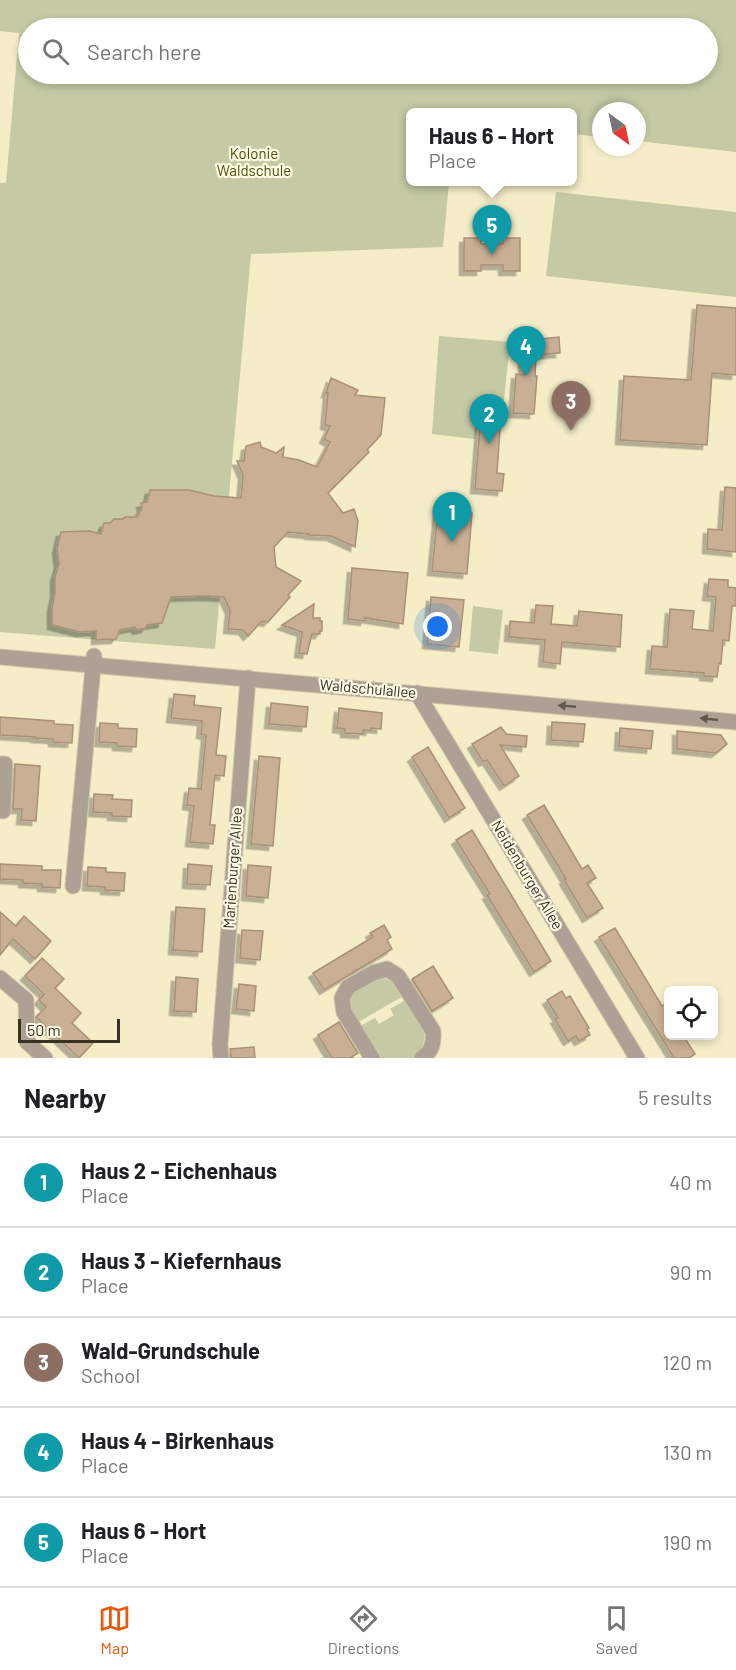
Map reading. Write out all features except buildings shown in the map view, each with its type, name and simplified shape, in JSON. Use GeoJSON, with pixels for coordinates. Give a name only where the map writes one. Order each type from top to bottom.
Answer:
{"type":"FeatureCollection","features":[{"type":"Feature","properties":{"kind":"street","name":"Waldschulallee"},"geometry":{"type":"LineString","coordinates":[[0,657],[93,660],[248,678],[417,693],[638,706],[736,722]]}},
{"type":"Feature","properties":{"kind":"street"},"geometry":{"type":"LineString","coordinates":[[72,886],[93,660]]}},
{"type":"Feature","properties":{"kind":"street","name":"Marienburger Allee"},"geometry":{"type":"LineString","coordinates":[[221,1058],[220,1044],[248,678]]}},
{"type":"Feature","properties":{"kind":"street","name":"Neidenburger Allee"},"geometry":{"type":"LineString","coordinates":[[417,693],[637,1058]]}},
{"type":"Feature","properties":{"kind":"street"},"geometry":{"type":"LineString","coordinates":[[0,764],[5,764],[3,811]]}},
{"type":"Feature","properties":{"kind":"street"},"geometry":{"type":"LineString","coordinates":[[372,1058],[344,1012],[342,998],[348,987],[373,973],[387,969],[398,976],[432,1031],[434,1042],[428,1054],[422,1058]]}},
{"type":"Feature","properties":{"kind":"street"},"geometry":{"type":"LineString","coordinates":[[0,978],[26,1000],[27,1041],[45,1058]]}},
{"type":"Feature","properties":{"kind":"green space","name":"Kolonie Waldschule"},"geometry":{"type":"Polygon","coordinates":[[[0,0],[736,0],[736,152],[646,142],[646,102],[592,102],[592,136],[577,134],[577,108],[406,108],[406,186],[449,186],[443,247],[251,254],[215,649],[0,632],[0,183],[6,183],[18,45],[18,84],[718,84],[718,18],[18,18],[18,33],[0,31],[0,0]]]}},
{"type":"Feature","properties":{"kind":"green space"},"geometry":{"type":"Polygon","coordinates":[[[556,192],[736,212],[736,297],[546,276],[556,192]]]}},
{"type":"Feature","properties":{"kind":"green space"},"geometry":{"type":"Polygon","coordinates":[[[439,336],[510,342],[503,410],[479,409],[475,439],[432,434],[439,336]]]}},
{"type":"Feature","properties":{"kind":"green space"},"geometry":{"type":"Polygon","coordinates":[[[473,606],[503,610],[498,654],[469,651],[473,606]]]}},
{"type":"Feature","properties":{"kind":"green space"},"geometry":{"type":"Polygon","coordinates":[[[381,977],[395,983],[405,995],[355,1024],[349,1003],[355,988],[381,977]]]}},
{"type":"Feature","properties":{"kind":"green space"},"geometry":{"type":"Polygon","coordinates":[[[407,999],[421,1022],[425,1035],[421,1049],[415,1058],[377,1058],[358,1027],[375,1018],[379,1024],[394,1015],[390,1009],[407,999]]]}},
{"type":"Feature","properties":{"kind":"place","name":"Haus 6 - Hort"},"geometry":{"type":"Point","coordinates":[492,255]}},
{"type":"Feature","properties":{"kind":"place","name":"Haus 4 - Birkenhaus"},"geometry":{"type":"Point","coordinates":[526,376]}},
{"type":"Feature","properties":{"kind":"place","name":"Wald-Grundschule"},"geometry":{"type":"Point","coordinates":[571,431]}},
{"type":"Feature","properties":{"kind":"place","name":"Haus 3 - Kiefernhaus"},"geometry":{"type":"Point","coordinates":[489,444]}},
{"type":"Feature","properties":{"kind":"place","name":"Haus 2 - Eichenhaus"},"geometry":{"type":"Point","coordinates":[452,542]}}]}
